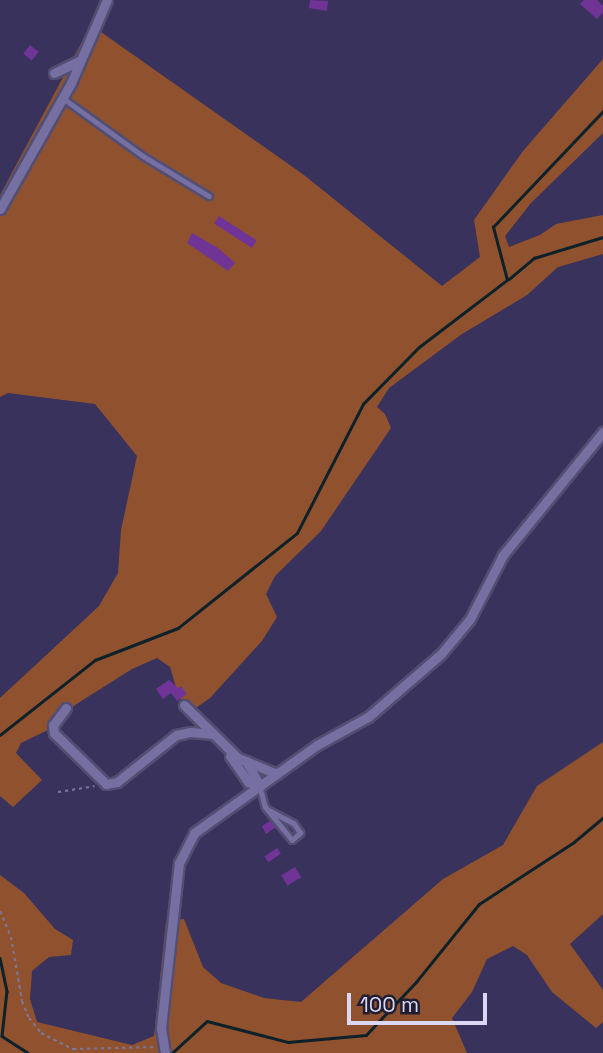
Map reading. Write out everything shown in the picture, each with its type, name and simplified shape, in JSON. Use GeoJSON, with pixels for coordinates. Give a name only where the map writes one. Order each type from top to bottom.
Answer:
{"type":"FeatureCollection","features":[{"type":"Feature","properties":{"kind":"street"},"geometry":{"type":"LineString","coordinates":[[0,209],[81,60],[107,0]]}},
{"type":"Feature","properties":{"kind":"street"},"geometry":{"type":"LineString","coordinates":[[54,73],[81,60]]}},
{"type":"Feature","properties":{"kind":"street"},"geometry":{"type":"LineString","coordinates":[[165,1050],[161,1028],[179,863],[194,833],[317,745],[368,717],[441,654],[470,619],[503,555],[603,432]]}},
{"type":"Feature","properties":{"kind":"street"},"geometry":{"type":"LineString","coordinates":[[184,705],[223,746],[248,782],[260,786]]}},
{"type":"Feature","properties":{"kind":"street"},"geometry":{"type":"LineString","coordinates":[[66,708],[53,725],[54,733],[106,783],[117,782],[176,735],[190,732],[211,734]]}},
{"type":"Feature","properties":{"kind":"street"},"geometry":{"type":"LineString","coordinates":[[223,746],[246,761],[277,774]]}},
{"type":"Feature","properties":{"kind":"street"},"geometry":{"type":"LineString","coordinates":[[246,761],[260,786]]}},
{"type":"Feature","properties":{"kind":"lane"},"geometry":{"type":"LineString","coordinates":[[62,97],[143,156],[209,196]]}},
{"type":"Feature","properties":{"kind":"lane"},"geometry":{"type":"LineString","coordinates":[[260,786],[268,810],[292,840],[300,833],[294,824],[268,810]]}},
{"type":"Feature","properties":{"kind":"path"},"geometry":{"type":"LineString","coordinates":[[58,792],[106,783]]}},
{"type":"Feature","properties":{"kind":"path"},"geometry":{"type":"LineString","coordinates":[[0,911],[11,937],[22,1001],[29,1018],[41,1033],[74,1049],[165,1050]]}},
{"type":"Feature","properties":{"kind":"shaded area"},"geometry":{"type":"Polygon","coordinates":[[[91,25],[304,175],[442,286],[480,257],[474,220],[523,151],[603,59],[603,133],[531,203],[505,236],[509,247],[540,235],[556,224],[603,215],[603,254],[558,267],[527,295],[462,334],[389,388],[377,407],[385,414],[391,428],[321,531],[275,576],[266,594],[277,617],[262,641],[210,698],[193,710],[179,697],[170,667],[157,658],[132,669],[75,705],[54,727],[21,743],[16,753],[42,780],[13,807],[0,796],[0,698],[99,606],[118,573],[121,530],[137,456],[95,404],[8,393],[0,397],[0,195],[91,25]]]}},
{"type":"Feature","properties":{"kind":"shaded area"},"geometry":{"type":"Polygon","coordinates":[[[603,742],[603,914],[570,944],[603,990],[603,1022],[596,1028],[552,992],[527,955],[513,946],[487,959],[472,992],[452,1018],[467,1053],[0,1053],[0,875],[24,893],[55,929],[73,940],[71,955],[49,957],[32,971],[30,999],[37,1022],[132,1045],[154,1036],[166,921],[184,919],[203,967],[221,983],[264,998],[301,1002],[443,879],[503,845],[537,786],[603,742]]]}},
{"type":"Feature","properties":{"kind":"building"},"geometry":{"type":"Polygon","coordinates":[[[310,0],[328,1],[327,11],[309,8],[310,0]]]}},
{"type":"Feature","properties":{"kind":"building"},"geometry":{"type":"Polygon","coordinates":[[[584,0],[597,0],[603,6],[603,12],[597,19],[580,4],[584,0]]]}},
{"type":"Feature","properties":{"kind":"building"},"geometry":{"type":"Polygon","coordinates":[[[30,45],[39,52],[32,60],[23,54],[30,45]]]}},
{"type":"Feature","properties":{"kind":"building"},"geometry":{"type":"Polygon","coordinates":[[[219,216],[257,241],[252,248],[214,224],[219,216]]]}},
{"type":"Feature","properties":{"kind":"building"},"geometry":{"type":"Polygon","coordinates":[[[192,233],[218,248],[235,263],[228,271],[187,243],[192,233]]]}},
{"type":"Feature","properties":{"kind":"building"},"geometry":{"type":"Polygon","coordinates":[[[169,680],[178,688],[181,686],[187,694],[177,701],[171,693],[163,699],[156,689],[169,680]]]}},
{"type":"Feature","properties":{"kind":"building"},"geometry":{"type":"Polygon","coordinates":[[[270,821],[276,827],[266,834],[262,826],[270,821]]]}},
{"type":"Feature","properties":{"kind":"building"},"geometry":{"type":"Polygon","coordinates":[[[277,848],[281,854],[268,862],[265,856],[277,848]]]}},
{"type":"Feature","properties":{"kind":"building"},"geometry":{"type":"Polygon","coordinates":[[[295,867],[301,877],[287,886],[281,875],[295,867]]]}},
{"type":"Feature","properties":{"kind":"waterway"},"geometry":{"type":"LineString","coordinates":[[0,735],[95,660],[178,628],[297,533],[363,404],[419,347],[507,280],[493,227],[603,111]]}},
{"type":"Feature","properties":{"kind":"waterway"},"geometry":{"type":"LineString","coordinates":[[509,279],[534,258],[603,237]]}},
{"type":"Feature","properties":{"kind":"waterway"},"geometry":{"type":"LineString","coordinates":[[172,1053],[207,1021],[288,1042],[366,1035],[416,982],[479,904],[574,842],[603,818]]}},
{"type":"Feature","properties":{"kind":"waterway"},"geometry":{"type":"LineString","coordinates":[[0,958],[7,991],[2,1036],[28,1053]]}}]}
